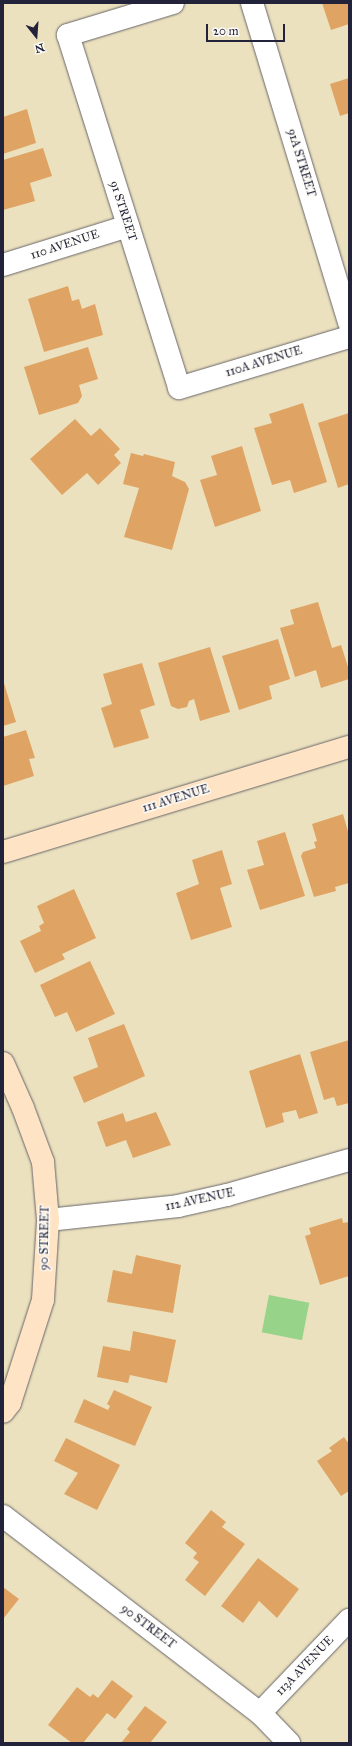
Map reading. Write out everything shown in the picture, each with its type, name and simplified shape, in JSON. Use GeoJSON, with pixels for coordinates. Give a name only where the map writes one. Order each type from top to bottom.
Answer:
{"type":"FeatureCollection","features":[{"type":"Feature","properties":{"kind":"street","name":"91 STREET"},"geometry":{"type":"LineString","coordinates":[[172,3],[68,35],[179,388]]}},
{"type":"Feature","properties":{"kind":"street","name":"91A STREET"},"geometry":{"type":"LineString","coordinates":[[252,3],[349,323]]}},
{"type":"Feature","properties":{"kind":"street","name":"110 AVENUE"},"geometry":{"type":"LineString","coordinates":[[3,265],[128,226]]}},
{"type":"Feature","properties":{"kind":"street","name":"110A AVENUE"},"geometry":{"type":"LineString","coordinates":[[179,388],[349,337]]}},
{"type":"Feature","properties":{"kind":"street","name":"111 AVENUE"},"geometry":{"type":"LineString","coordinates":[[3,852],[349,747]]}},
{"type":"Feature","properties":{"kind":"street","name":"90 STREET"},"geometry":{"type":"LineString","coordinates":[[3,1063],[23,1108],[43,1162],[48,1220],[43,1300],[10,1403],[3,1412]]}},
{"type":"Feature","properties":{"kind":"street","name":"112 AVENUE"},"geometry":{"type":"LineString","coordinates":[[48,1220],[178,1206],[227,1195],[349,1160]]}},
{"type":"Feature","properties":{"kind":"street","name":"90 STREET"},"geometry":{"type":"LineString","coordinates":[[3,1516],[260,1713],[289,1743]]}},
{"type":"Feature","properties":{"kind":"street","name":"113A AVENUE"},"geometry":{"type":"LineString","coordinates":[[260,1713],[349,1620]]}},
{"type":"Feature","properties":{"kind":"green space"},"geometry":{"type":"Polygon","coordinates":[[[269,1295],[309,1303],[302,1340],[262,1332],[269,1295]]]}},
{"type":"Feature","properties":{"kind":"building"},"geometry":{"type":"Polygon","coordinates":[[[322,3],[349,3],[349,24],[331,30],[322,3]]]}},
{"type":"Feature","properties":{"kind":"building"},"geometry":{"type":"Polygon","coordinates":[[[349,78],[349,113],[340,116],[330,84],[349,78]]]}},
{"type":"Feature","properties":{"kind":"building"},"geometry":{"type":"Polygon","coordinates":[[[27,109],[36,143],[3,154],[3,117],[27,109]]]}},
{"type":"Feature","properties":{"kind":"building"},"geometry":{"type":"Polygon","coordinates":[[[43,148],[52,176],[30,183],[35,201],[3,210],[3,160],[43,148]]]}},
{"type":"Feature","properties":{"kind":"building"},"geometry":{"type":"Polygon","coordinates":[[[68,286],[72,301],[79,299],[82,309],[95,304],[103,335],[44,352],[28,299],[68,286]]]}},
{"type":"Feature","properties":{"kind":"building"},"geometry":{"type":"Polygon","coordinates":[[[88,347],[98,379],[79,385],[82,396],[78,403],[39,415],[24,367],[88,347]]]}},
{"type":"Feature","properties":{"kind":"building"},"geometry":{"type":"Polygon","coordinates":[[[303,403],[327,482],[294,493],[290,480],[272,485],[254,428],[272,423],[269,414],[303,403]]]}},
{"type":"Feature","properties":{"kind":"building"},"geometry":{"type":"Polygon","coordinates":[[[349,413],[349,484],[338,488],[318,423],[349,413]]]}},
{"type":"Feature","properties":{"kind":"building"},"geometry":{"type":"Polygon","coordinates":[[[75,419],[91,436],[100,428],[120,449],[114,455],[121,463],[98,485],[87,473],[62,495],[30,459],[75,419]]]}},
{"type":"Feature","properties":{"kind":"building"},"geometry":{"type":"Polygon","coordinates":[[[242,446],[261,511],[215,527],[200,480],[217,475],[211,456],[242,446]]]}},
{"type":"Feature","properties":{"kind":"building"},"geometry":{"type":"Polygon","coordinates":[[[131,453],[143,456],[144,454],[175,462],[172,476],[185,482],[189,489],[172,550],[124,537],[139,488],[123,484],[131,453]]]}},
{"type":"Feature","properties":{"kind":"building"},"geometry":{"type":"Polygon","coordinates":[[[318,602],[332,648],[341,645],[349,670],[349,679],[321,688],[316,670],[295,677],[280,628],[294,624],[290,610],[318,602]]]}},
{"type":"Feature","properties":{"kind":"building"},"geometry":{"type":"Polygon","coordinates":[[[278,639],[290,679],[269,686],[272,699],[239,710],[222,656],[278,639]]]}},
{"type":"Feature","properties":{"kind":"building"},"geometry":{"type":"Polygon","coordinates":[[[210,647],[230,712],[200,721],[194,699],[189,701],[187,707],[178,709],[171,706],[158,663],[210,647]]]}},
{"type":"Feature","properties":{"kind":"building"},"geometry":{"type":"Polygon","coordinates":[[[142,663],[155,705],[140,710],[149,738],[114,748],[101,708],[112,704],[103,674],[142,663]]]}},
{"type":"Feature","properties":{"kind":"building"},"geometry":{"type":"Polygon","coordinates":[[[3,680],[16,722],[3,726],[3,680]]]}},
{"type":"Feature","properties":{"kind":"building"},"geometry":{"type":"Polygon","coordinates":[[[26,730],[35,758],[29,759],[34,776],[3,786],[3,737],[26,730]]]}},
{"type":"Feature","properties":{"kind":"building"},"geometry":{"type":"Polygon","coordinates":[[[343,814],[349,835],[349,883],[335,887],[336,891],[314,897],[301,856],[303,852],[316,848],[314,842],[317,841],[312,824],[343,814]]]}},
{"type":"Feature","properties":{"kind":"building"},"geometry":{"type":"Polygon","coordinates":[[[285,832],[305,896],[260,910],[247,870],[264,865],[257,841],[285,832]]]}},
{"type":"Feature","properties":{"kind":"building"},"geometry":{"type":"Polygon","coordinates":[[[222,850],[232,884],[220,888],[232,927],[191,940],[176,893],[199,884],[192,860],[222,850]]]}},
{"type":"Feature","properties":{"kind":"building"},"geometry":{"type":"Polygon","coordinates":[[[74,889],[96,938],[62,954],[65,959],[35,973],[20,941],[41,931],[39,926],[44,923],[37,906],[74,889]]]}},
{"type":"Feature","properties":{"kind":"building"},"geometry":{"type":"Polygon","coordinates":[[[90,961],[115,1014],[76,1032],[67,1012],[55,1017],[40,985],[90,961]]]}},
{"type":"Feature","properties":{"kind":"building"},"geometry":{"type":"Polygon","coordinates":[[[124,1024],[145,1076],[84,1103],[73,1077],[98,1067],[88,1038],[124,1024]]]}},
{"type":"Feature","properties":{"kind":"building"},"geometry":{"type":"Polygon","coordinates":[[[349,1040],[349,1103],[337,1106],[334,1097],[324,1100],[310,1052],[349,1040]]]}},
{"type":"Feature","properties":{"kind":"building"},"geometry":{"type":"Polygon","coordinates":[[[300,1054],[318,1113],[299,1119],[296,1110],[282,1113],[284,1122],[266,1128],[249,1071],[300,1054]]]}},
{"type":"Feature","properties":{"kind":"building"},"geometry":{"type":"Polygon","coordinates":[[[156,1112],[171,1145],[133,1158],[126,1140],[106,1147],[97,1122],[123,1113],[126,1122],[156,1112]]]}},
{"type":"Feature","properties":{"kind":"building"},"geometry":{"type":"Polygon","coordinates":[[[342,1218],[343,1223],[349,1222],[349,1276],[320,1285],[305,1236],[311,1234],[309,1228],[342,1218]]]}},
{"type":"Feature","properties":{"kind":"building"},"geometry":{"type":"Polygon","coordinates":[[[136,1255],[181,1265],[173,1313],[107,1302],[113,1270],[132,1274],[136,1255]]]}},
{"type":"Feature","properties":{"kind":"building"},"geometry":{"type":"Polygon","coordinates":[[[133,1331],[176,1340],[167,1383],[130,1375],[128,1383],[97,1377],[103,1346],[130,1351],[133,1331]]]}},
{"type":"Feature","properties":{"kind":"building"},"geometry":{"type":"Polygon","coordinates":[[[114,1390],[152,1407],[135,1446],[74,1422],[84,1399],[108,1410],[110,1406],[107,1404],[114,1390]]]}},
{"type":"Feature","properties":{"kind":"building"},"geometry":{"type":"Polygon","coordinates":[[[344,1437],[349,1444],[349,1491],[341,1496],[317,1461],[332,1451],[329,1448],[344,1437]]]}},
{"type":"Feature","properties":{"kind":"building"},"geometry":{"type":"Polygon","coordinates":[[[66,1438],[120,1465],[97,1510],[64,1494],[78,1473],[54,1461],[66,1438]]]}},
{"type":"Feature","properties":{"kind":"building"},"geometry":{"type":"Polygon","coordinates":[[[211,1510],[226,1522],[222,1527],[245,1544],[205,1596],[185,1580],[199,1562],[193,1558],[197,1553],[185,1543],[211,1510]]]}},
{"type":"Feature","properties":{"kind":"building"},"geometry":{"type":"Polygon","coordinates":[[[258,1558],[299,1589],[277,1618],[259,1601],[243,1623],[221,1606],[258,1558]]]}},
{"type":"Feature","properties":{"kind":"building"},"geometry":{"type":"Polygon","coordinates":[[[3,1587],[19,1599],[3,1619],[3,1587]]]}},
{"type":"Feature","properties":{"kind":"building"},"geometry":{"type":"Polygon","coordinates":[[[112,1680],[133,1696],[115,1719],[107,1713],[83,1743],[72,1743],[48,1725],[77,1687],[90,1697],[93,1694],[98,1698],[112,1680]]]}},
{"type":"Feature","properties":{"kind":"building"},"geometry":{"type":"Polygon","coordinates":[[[145,1706],[167,1722],[150,1743],[121,1743],[130,1732],[127,1729],[145,1706]]]}}]}
